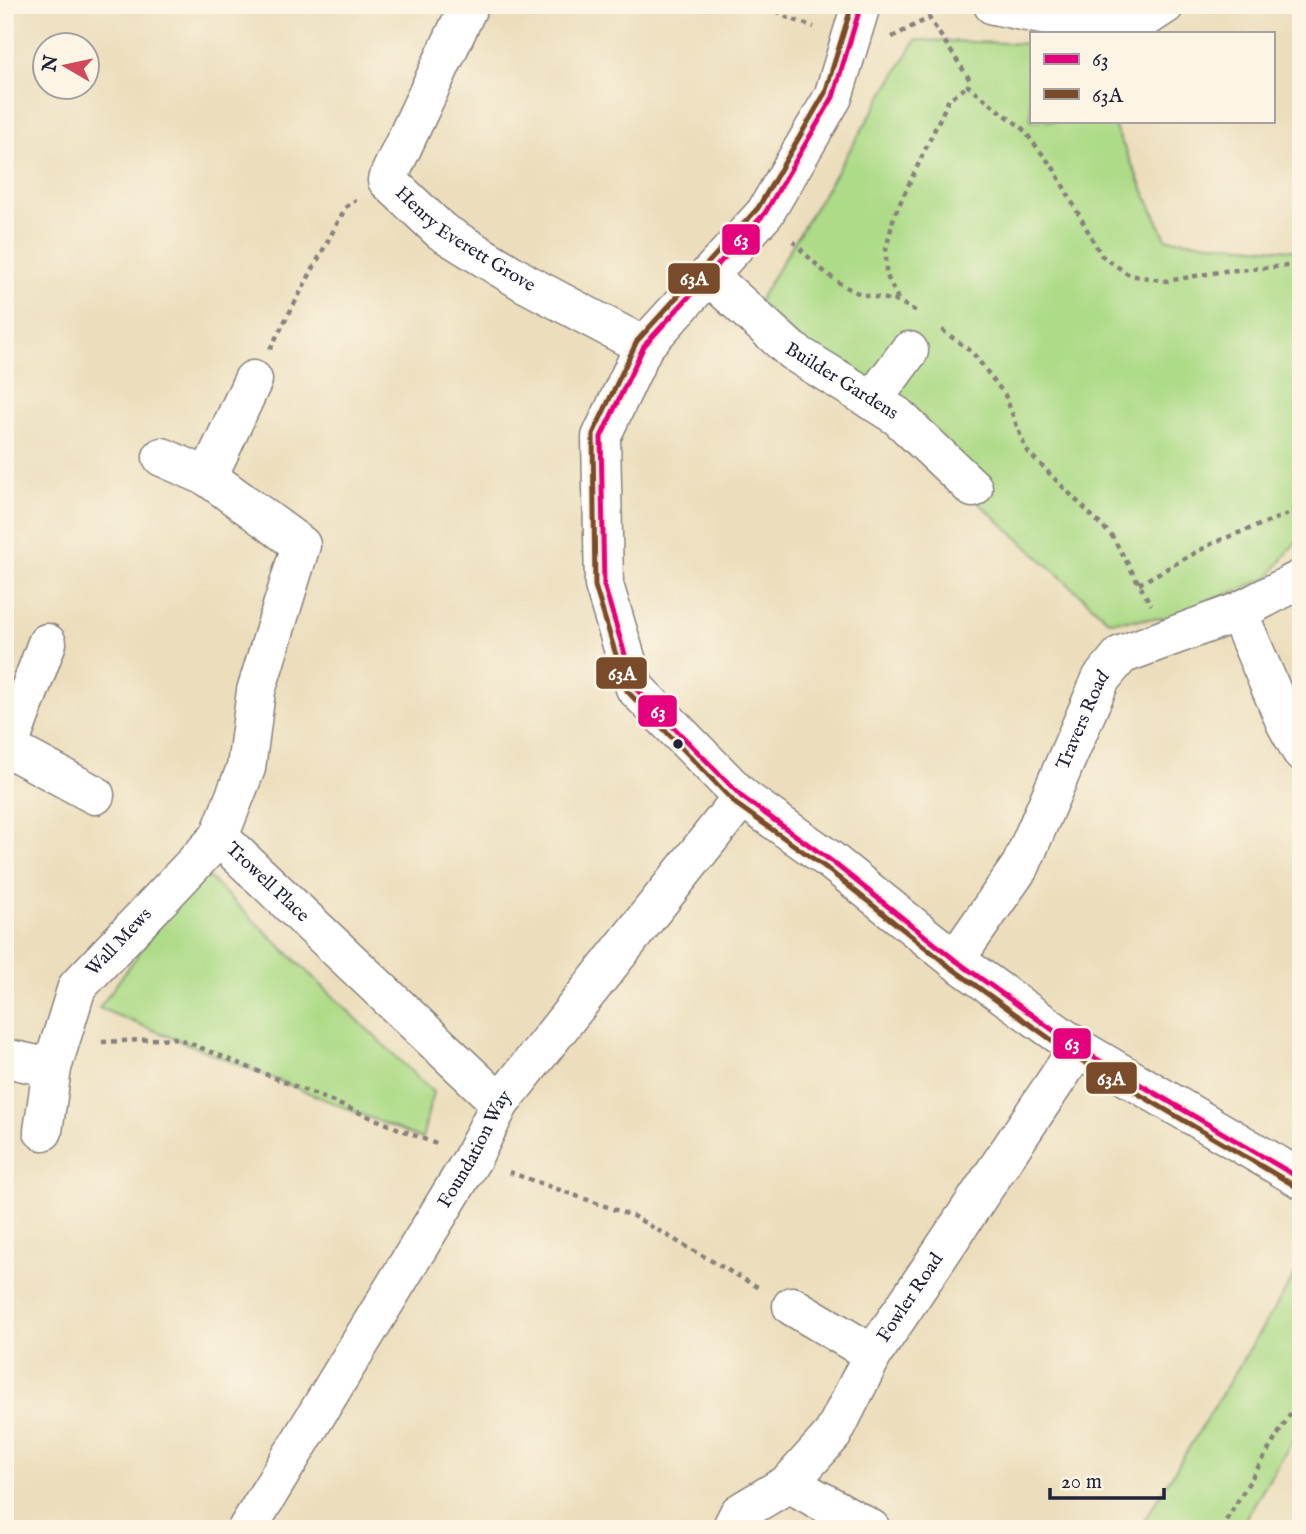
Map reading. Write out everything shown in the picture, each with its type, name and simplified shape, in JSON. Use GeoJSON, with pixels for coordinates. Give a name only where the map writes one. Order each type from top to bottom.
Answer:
{"type":"FeatureCollection","features":[{"type":"Feature","properties":{"kind":"street","name":"Henry Everett Grove"},"geometry":{"type":"LineString","coordinates":[[469,5],[387,180],[441,232],[527,284],[644,346]]}},
{"type":"Feature","properties":{"kind":"street"},"geometry":{"type":"LineString","coordinates":[[993,5],[1124,32],[1165,5]]}},
{"type":"Feature","properties":{"kind":"street"},"geometry":{"type":"LineString","coordinates":[[856,20],[833,97],[765,213],[644,346],[601,437],[604,585],[635,688],[742,797],[830,860],[955,960],[1078,1048],[1301,1179]]}},
{"type":"Feature","properties":{"kind":"street","name":"Builder Gardens"},"geometry":{"type":"LineString","coordinates":[[709,276],[792,351],[897,416],[973,488]]}},
{"type":"Feature","properties":{"kind":"street"},"geometry":{"type":"LineString","coordinates":[[872,401],[920,336]]}},
{"type":"Feature","properties":{"kind":"street"},"geometry":{"type":"LineString","coordinates":[[208,477],[253,380]]}},
{"type":"Feature","properties":{"kind":"street","name":"Trowell Place"},"geometry":{"type":"LineString","coordinates":[[162,457],[208,477],[301,545],[256,691],[246,768],[219,837],[500,1103]]}},
{"type":"Feature","properties":{"kind":"street","name":"Travers Road"},"geometry":{"type":"LineString","coordinates":[[955,960],[1021,865],[1101,678],[1121,655],[1238,612],[1301,579]]}},
{"type":"Feature","properties":{"kind":"street"},"geometry":{"type":"LineString","coordinates":[[1238,612],[1286,724],[1301,751]]}},
{"type":"Feature","properties":{"kind":"street"},"geometry":{"type":"LineString","coordinates":[[47,643],[7,751],[95,795]]}},
{"type":"Feature","properties":{"kind":"street","name":"Foundation Way"},"geometry":{"type":"LineString","coordinates":[[247,1529],[472,1159],[500,1103],[742,797]]}},
{"type":"Feature","properties":{"kind":"street","name":"Wall Mews"},"geometry":{"type":"LineString","coordinates":[[43,1131],[52,1068],[77,987],[219,837]]}},
{"type":"Feature","properties":{"kind":"street","name":"Fowler Road"},"geometry":{"type":"LineString","coordinates":[[731,1529],[739,1513],[789,1483],[833,1434],[873,1354],[1078,1048]]}},
{"type":"Feature","properties":{"kind":"street"},"geometry":{"type":"LineString","coordinates":[[5,1058],[52,1068]]}},
{"type":"Feature","properties":{"kind":"street"},"geometry":{"type":"LineString","coordinates":[[792,1307],[873,1354]]}},
{"type":"Feature","properties":{"kind":"street"},"geometry":{"type":"LineString","coordinates":[[789,1483],[871,1529]]}},
{"type":"Feature","properties":{"kind":"path"},"geometry":{"type":"LineString","coordinates":[[768,5],[786,17],[813,27],[856,20],[878,44],[929,18],[971,80],[968,86],[949,99],[894,216],[886,250],[886,274],[898,299]]}},
{"type":"Feature","properties":{"kind":"path"},"geometry":{"type":"LineString","coordinates":[[968,86],[1022,128],[1054,169],[1101,255],[1129,275],[1167,281],[1224,271],[1301,265]]}},
{"type":"Feature","properties":{"kind":"path"},"geometry":{"type":"LineString","coordinates":[[253,380],[346,207],[387,180]]}},
{"type":"Feature","properties":{"kind":"path"},"geometry":{"type":"LineString","coordinates":[[765,213],[818,267],[859,294],[898,299],[919,314]]}},
{"type":"Feature","properties":{"kind":"path"},"geometry":{"type":"LineString","coordinates":[[920,336],[972,352],[1005,395],[1026,450],[1112,536],[1151,600],[1154,644]]}},
{"type":"Feature","properties":{"kind":"path"},"geometry":{"type":"LineString","coordinates":[[1139,584],[1215,542],[1296,511],[1301,506]]}},
{"type":"Feature","properties":{"kind":"path"},"geometry":{"type":"LineString","coordinates":[[1221,1529],[1301,1396]]}},
{"type":"Feature","properties":{"kind":"green space"},"geometry":{"type":"Polygon","coordinates":[[[916,40],[1030,44],[1030,122],[1112,122],[1166,239],[1301,251],[1301,535],[1268,578],[1170,618],[1109,621],[758,302],[916,40]]]}},
{"type":"Feature","properties":{"kind":"green space"},"geometry":{"type":"Polygon","coordinates":[[[200,869],[433,1092],[422,1139],[99,1008],[200,869]]]}},
{"type":"Feature","properties":{"kind":"green space"},"geometry":{"type":"Polygon","coordinates":[[[1301,1265],[1301,1427],[1239,1529],[1139,1529],[1301,1265]]]}},
{"type":"Feature","properties":{"kind":"transit line","name":"63A"},"geometry":{"type":"LineString","coordinates":[[852,5],[825,93],[758,208],[637,341],[593,434],[595,586],[627,691],[736,804],[825,867],[950,967],[1074,1056],[1297,1187]]}},
{"type":"Feature","properties":{"kind":"transit line","name":"63"},"geometry":{"type":"LineString","coordinates":[[861,5],[833,97],[765,213],[644,346],[601,437],[604,585],[635,688],[742,797],[830,860],[955,960],[1078,1048],[1301,1179]]}}]}
